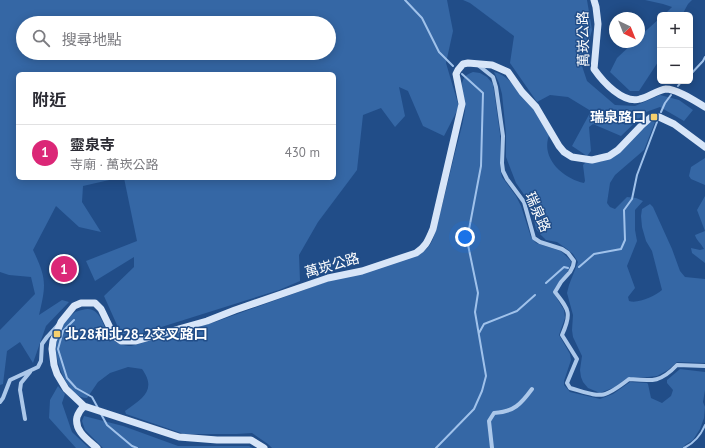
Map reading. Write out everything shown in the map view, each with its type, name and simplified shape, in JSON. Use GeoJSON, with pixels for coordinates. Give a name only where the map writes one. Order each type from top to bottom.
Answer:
{"type":"FeatureCollection","features":[{"type":"Feature","properties":{"kind":"street","name":"萬崁公路"},"geometry":{"type":"LineString","coordinates":[[594,0],[598,24],[594,69],[608,87],[632,100],[638,100],[665,89],[674,90],[705,106]]}},
{"type":"Feature","properties":{"kind":"street","name":"萬崁公路"},"geometry":{"type":"LineString","coordinates":[[264,448],[251,440],[217,440],[179,437],[84,406],[66,389],[54,366],[52,349],[53,341],[61,322],[74,306],[81,303],[95,303],[101,309],[114,336],[121,341],[136,342],[207,321],[322,280],[362,270],[416,253],[427,243],[432,229],[462,104],[456,74],[463,64],[476,63]]}},
{"type":"Feature","properties":{"kind":"street"},"geometry":{"type":"LineString","coordinates":[[476,63],[492,65],[508,72],[522,92],[536,107],[559,146],[564,152],[572,157],[592,160],[609,156],[618,150],[650,118],[655,117],[659,117],[674,124],[705,147]]}},
{"type":"Feature","properties":{"kind":"street","name":"瑞泉路"},"geometry":{"type":"LineString","coordinates":[[476,63],[493,77],[496,87],[503,136],[503,171],[524,202],[534,238],[540,242],[562,249],[568,253],[574,261],[570,272],[555,292],[566,307],[569,317],[568,323],[562,335],[577,359],[567,383],[570,388],[599,396],[613,392],[629,380],[648,381],[661,379],[669,374],[677,365],[705,366]]}},
{"type":"Feature","properties":{"kind":"street"},"geometry":{"type":"LineString","coordinates":[[0,402],[4,398],[10,380],[38,367],[41,361],[42,344],[61,322]]}},
{"type":"Feature","properties":{"kind":"street"},"geometry":{"type":"LineString","coordinates":[[25,419],[20,390],[21,383],[30,372]]}},
{"type":"Feature","properties":{"kind":"street"},"geometry":{"type":"LineString","coordinates":[[492,448],[489,420],[494,413],[505,412],[521,404],[532,389]]}},
{"type":"Feature","properties":{"kind":"street"},"geometry":{"type":"LineString","coordinates":[[84,406],[77,416],[77,427],[82,435],[97,448]]}},
{"type":"Feature","properties":{"kind":"shaded area"},"geometry":{"type":"Polygon","coordinates":[[[0,0],[447,0],[453,31],[446,63],[459,107],[444,136],[423,126],[408,91],[399,87],[405,116],[395,127],[381,108],[363,115],[357,170],[318,222],[299,255],[300,281],[279,290],[136,335],[121,334],[104,296],[134,267],[134,257],[95,281],[86,261],[137,241],[124,180],[336,180],[336,72],[16,72],[16,180],[109,180],[83,186],[82,202],[101,232],[79,227],[56,206],[33,250],[41,268],[44,282],[39,315],[62,300],[69,302],[46,326],[33,363],[20,342],[7,351],[3,384],[0,385],[0,330],[35,294],[31,277],[9,275],[0,272],[0,0]]]}},
{"type":"Feature","properties":{"kind":"shaded area"},"geometry":{"type":"Polygon","coordinates":[[[463,0],[587,0],[592,30],[582,66],[587,81],[615,105],[635,106],[660,95],[679,100],[693,110],[684,121],[660,107],[646,112],[621,136],[593,124],[589,127],[591,151],[587,156],[572,146],[591,111],[568,97],[550,95],[537,102],[510,63],[514,36],[470,3],[463,0]]]}},
{"type":"Feature","properties":{"kind":"shaded area"},"geometry":{"type":"Polygon","coordinates":[[[645,0],[692,0],[684,12],[667,12],[672,7],[645,0]]]}},
{"type":"Feature","properties":{"kind":"shaded area"},"geometry":{"type":"Polygon","coordinates":[[[657,21],[657,64],[639,91],[630,91],[610,72],[617,58],[628,48],[645,48],[645,32],[657,21]]]}},
{"type":"Feature","properties":{"kind":"shaded area"},"geometry":{"type":"Polygon","coordinates":[[[473,72],[480,73],[487,77],[493,84],[500,134],[500,169],[502,177],[516,196],[521,206],[531,237],[536,243],[561,251],[571,261],[567,273],[553,292],[564,310],[565,318],[559,335],[570,354],[571,360],[564,385],[570,392],[600,399],[613,394],[630,382],[647,383],[651,398],[662,403],[671,396],[673,390],[667,383],[667,380],[680,369],[705,372],[703,402],[705,407],[704,418],[700,429],[693,440],[683,448],[272,448],[252,433],[184,434],[126,414],[125,411],[142,398],[148,388],[146,376],[142,369],[128,367],[110,373],[98,382],[87,398],[74,392],[69,386],[64,378],[58,362],[56,342],[63,324],[77,311],[89,309],[94,311],[101,318],[112,339],[126,346],[131,346],[215,322],[329,281],[420,254],[424,251],[433,239],[465,111],[462,83],[467,75],[473,72]]]}},
{"type":"Feature","properties":{"kind":"shaded area"},"geometry":{"type":"Polygon","coordinates":[[[494,72],[501,75],[517,89],[533,108],[550,133],[547,142],[548,150],[550,158],[555,165],[568,176],[584,183],[583,165],[586,162],[600,162],[610,158],[651,120],[655,122],[644,150],[615,175],[610,183],[607,203],[610,207],[615,209],[627,197],[636,198],[643,201],[635,210],[635,230],[637,241],[627,266],[635,288],[628,297],[629,301],[633,302],[646,299],[662,290],[652,251],[646,241],[642,227],[642,209],[650,204],[653,207],[672,249],[680,271],[685,277],[705,279],[705,363],[677,362],[668,370],[657,376],[627,378],[615,387],[600,393],[588,388],[583,382],[580,370],[582,356],[573,337],[573,315],[567,293],[578,262],[573,254],[567,249],[557,242],[546,240],[536,229],[530,203],[516,183],[506,157],[506,134],[502,94],[494,72]]]}},
{"type":"Feature","properties":{"kind":"shaded area"},"geometry":{"type":"Polygon","coordinates":[[[705,158],[705,185],[691,179],[689,176],[691,167],[705,158]]]}},
{"type":"Feature","properties":{"kind":"shaded area"},"geometry":{"type":"Polygon","coordinates":[[[705,196],[705,231],[697,210],[705,196]]]}},
{"type":"Feature","properties":{"kind":"shaded area"},"geometry":{"type":"Polygon","coordinates":[[[705,231],[705,263],[692,253],[691,248],[700,250],[704,249],[695,235],[705,231]]]}},
{"type":"Feature","properties":{"kind":"shaded area"},"geometry":{"type":"Polygon","coordinates":[[[58,386],[65,394],[62,403],[72,432],[89,448],[76,448],[49,418],[50,400],[58,386]]]}},
{"type":"Feature","properties":{"kind":"shaded area"},"geometry":{"type":"Polygon","coordinates":[[[84,416],[123,426],[178,446],[249,446],[253,448],[103,448],[85,430],[82,421],[84,416]]]}},
{"type":"Feature","properties":{"kind":"waterway"},"geometry":{"type":"LineString","coordinates":[[405,0],[422,18],[439,52],[453,66]]}},
{"type":"Feature","properties":{"kind":"waterway"},"geometry":{"type":"LineString","coordinates":[[693,72],[705,57]]}},
{"type":"Feature","properties":{"kind":"waterway"},"geometry":{"type":"LineString","coordinates":[[436,448],[474,409],[482,391],[486,376],[475,312],[478,293],[467,240],[481,166],[483,93],[462,74]]}},
{"type":"Feature","properties":{"kind":"waterway"},"geometry":{"type":"LineString","coordinates":[[661,112],[671,95]]}},
{"type":"Feature","properties":{"kind":"waterway"},"geometry":{"type":"LineString","coordinates":[[579,267],[594,254],[621,249],[625,240],[624,210],[632,199],[637,175],[657,122]]}},
{"type":"Feature","properties":{"kind":"waterway"},"geometry":{"type":"LineString","coordinates":[[546,283],[564,267],[568,268]]}},
{"type":"Feature","properties":{"kind":"waterway"},"geometry":{"type":"LineString","coordinates":[[479,333],[484,324],[517,311],[535,295]]}},
{"type":"Feature","properties":{"kind":"waterway"},"geometry":{"type":"LineString","coordinates":[[74,320],[63,331],[58,349],[67,378],[76,388],[92,397],[98,408]]}},
{"type":"Feature","properties":{"kind":"waterway"},"geometry":{"type":"LineString","coordinates":[[101,414],[107,425],[132,446],[137,448]]}},
{"type":"Feature","properties":{"kind":"waterway"},"geometry":{"type":"LineString","coordinates":[[684,448],[697,438],[705,425]]}},
{"type":"Feature","properties":{"kind":"place","name":"瑞泉路口"},"geometry":{"type":"Point","coordinates":[654,117]}},
{"type":"Feature","properties":{"kind":"place","name":"靈泉寺"},"geometry":{"type":"Point","coordinates":[64,269]}},
{"type":"Feature","properties":{"kind":"place","name":"北28和北28-2交叉路口"},"geometry":{"type":"Point","coordinates":[57,334]}}]}
